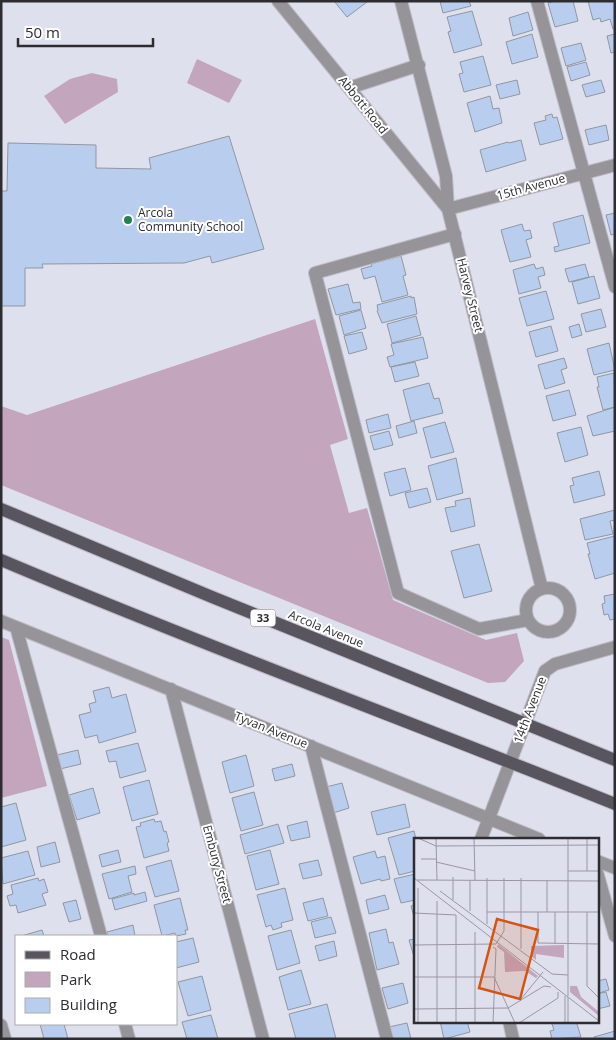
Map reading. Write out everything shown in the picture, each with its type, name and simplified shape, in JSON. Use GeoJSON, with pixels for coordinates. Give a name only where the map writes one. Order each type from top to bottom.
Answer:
{"type":"FeatureCollection","features":[{"type":"Feature","properties":{"kind":"main road","name":"Arcola Avenue"},"geometry":{"type":"LineString","coordinates":[[1,509],[212,597],[615,760]]}},
{"type":"Feature","properties":{"kind":"main road"},"geometry":{"type":"LineString","coordinates":[[1,560],[293,679],[615,804]]}},
{"type":"Feature","properties":{"kind":"street","name":"Abbott Road"},"geometry":{"type":"LineString","coordinates":[[278,1],[448,210]]}},
{"type":"Feature","properties":{"kind":"street","name":"Harvey Street"},"geometry":{"type":"LineString","coordinates":[[401,1],[446,176],[448,210],[542,589]]}},
{"type":"Feature","properties":{"kind":"street"},"geometry":{"type":"LineString","coordinates":[[537,1],[615,287]]}},
{"type":"Feature","properties":{"kind":"street"},"geometry":{"type":"LineString","coordinates":[[349,88],[419,65]]}},
{"type":"Feature","properties":{"kind":"street","name":"15th Avenue"},"geometry":{"type":"LineString","coordinates":[[448,210],[615,165]]}},
{"type":"Feature","properties":{"kind":"street"},"geometry":{"type":"LineString","coordinates":[[455,234],[315,273],[398,593],[479,629],[528,620]]}},
{"type":"Feature","properties":{"kind":"street"},"geometry":{"type":"LineString","coordinates":[[549,588],[562,592],[570,604],[569,618],[561,629],[546,632],[532,626],[528,620],[526,605],[529,598],[542,589],[549,588]]}},
{"type":"Feature","properties":{"kind":"street","name":"Tyvan Avenue"},"geometry":{"type":"LineString","coordinates":[[1,621],[537,838]]}},
{"type":"Feature","properties":{"kind":"street"},"geometry":{"type":"LineString","coordinates":[[16,627],[101,935]]}},
{"type":"Feature","properties":{"kind":"street","name":"14th Avenue"},"geometry":{"type":"LineString","coordinates":[[481,838],[545,671],[555,664],[615,647]]}},
{"type":"Feature","properties":{"kind":"street","name":"Embury Street"},"geometry":{"type":"LineString","coordinates":[[171,689],[263,1039]]}},
{"type":"Feature","properties":{"kind":"street"},"geometry":{"type":"LineString","coordinates":[[311,746],[387,1039]]}},
{"type":"Feature","properties":{"kind":"street"},"geometry":{"type":"LineString","coordinates":[[598,861],[615,868]]}},
{"type":"Feature","properties":{"kind":"street"},"geometry":{"type":"LineString","coordinates":[[598,876],[615,936]]}},
{"type":"Feature","properties":{"kind":"street"},"geometry":{"type":"LineString","coordinates":[[509,1022],[514,1039]]}},
{"type":"Feature","properties":{"kind":"street"},"geometry":{"type":"LineString","coordinates":[[125,1025],[129,1039]]}},
{"type":"Feature","properties":{"kind":"street"},"geometry":{"type":"LineString","coordinates":[[1,1026],[5,1039]]}},
{"type":"Feature","properties":{"kind":"green space"},"geometry":{"type":"Polygon","coordinates":[[[197,59],[242,80],[229,103],[187,83],[197,59]]]}},
{"type":"Feature","properties":{"kind":"green space"},"geometry":{"type":"Polygon","coordinates":[[[92,73],[117,79],[118,92],[65,124],[44,96],[70,79],[92,73]]]}},
{"type":"Feature","properties":{"kind":"green space"},"geometry":{"type":"Polygon","coordinates":[[[315,319],[348,439],[330,445],[349,513],[367,508],[393,600],[486,640],[517,633],[524,661],[505,682],[488,683],[1,485],[1,406],[27,415],[315,319]]]}},
{"type":"Feature","properties":{"kind":"green space"},"geometry":{"type":"Polygon","coordinates":[[[1,637],[9,640],[47,786],[1,798],[1,637]]]}},
{"type":"Feature","properties":{"kind":"building"},"geometry":{"type":"Polygon","coordinates":[[[334,1],[367,1],[367,2],[347,17],[334,1]]]}},
{"type":"Feature","properties":{"kind":"building"},"geometry":{"type":"Polygon","coordinates":[[[440,1],[469,1],[471,6],[443,13],[440,1]]]}},
{"type":"Feature","properties":{"kind":"building"},"geometry":{"type":"Polygon","coordinates":[[[573,1],[578,21],[555,27],[548,3],[573,1]]]}},
{"type":"Feature","properties":{"kind":"building"},"geometry":{"type":"Polygon","coordinates":[[[588,1],[615,1],[615,29],[613,29],[610,19],[601,22],[600,18],[593,20],[588,1]]]}},
{"type":"Feature","properties":{"kind":"building"},"geometry":{"type":"Polygon","coordinates":[[[472,11],[482,45],[454,53],[448,32],[451,31],[447,17],[472,11]]]}},
{"type":"Feature","properties":{"kind":"building"},"geometry":{"type":"Polygon","coordinates":[[[528,12],[533,30],[513,36],[509,18],[528,12]]]}},
{"type":"Feature","properties":{"kind":"building"},"geometry":{"type":"Polygon","coordinates":[[[532,34],[538,57],[512,64],[506,42],[532,34]]]}},
{"type":"Feature","properties":{"kind":"building"},"geometry":{"type":"Polygon","coordinates":[[[615,34],[615,52],[611,53],[607,36],[615,34]]]}},
{"type":"Feature","properties":{"kind":"building"},"geometry":{"type":"Polygon","coordinates":[[[581,43],[586,60],[566,66],[561,48],[581,43]]]}},
{"type":"Feature","properties":{"kind":"building"},"geometry":{"type":"Polygon","coordinates":[[[483,56],[491,85],[464,92],[459,74],[463,73],[460,62],[483,56]]]}},
{"type":"Feature","properties":{"kind":"building"},"geometry":{"type":"Polygon","coordinates":[[[586,62],[590,75],[571,81],[567,67],[586,62]]]}},
{"type":"Feature","properties":{"kind":"building"},"geometry":{"type":"Polygon","coordinates":[[[517,80],[520,94],[500,99],[496,85],[517,80]]]}},
{"type":"Feature","properties":{"kind":"building"},"geometry":{"type":"Polygon","coordinates":[[[601,80],[605,92],[586,97],[582,85],[601,80]]]}},
{"type":"Feature","properties":{"kind":"building"},"geometry":{"type":"Polygon","coordinates":[[[490,96],[493,109],[499,108],[502,123],[475,132],[467,103],[490,96]]]}},
{"type":"Feature","properties":{"kind":"building"},"geometry":{"type":"Polygon","coordinates":[[[552,114],[553,118],[557,117],[563,139],[540,145],[534,123],[546,120],[545,116],[552,114]]]}},
{"type":"Feature","properties":{"kind":"building"},"geometry":{"type":"Polygon","coordinates":[[[606,125],[609,140],[589,145],[585,130],[606,125]]]}},
{"type":"Feature","properties":{"kind":"building","name":"Arcola Community School"},"geometry":{"type":"Polygon","coordinates":[[[229,136],[264,249],[212,263],[210,256],[184,263],[42,264],[43,268],[25,268],[25,306],[1,306],[1,191],[7,191],[8,143],[96,145],[96,168],[151,169],[149,158],[229,136]]]}},
{"type":"Feature","properties":{"kind":"building"},"geometry":{"type":"Polygon","coordinates":[[[521,140],[526,160],[486,172],[480,150],[521,140]]]}},
{"type":"Feature","properties":{"kind":"building"},"geometry":{"type":"Polygon","coordinates":[[[615,213],[615,234],[611,235],[606,215],[615,213]]]}},
{"type":"Feature","properties":{"kind":"building"},"geometry":{"type":"Polygon","coordinates":[[[583,215],[590,243],[555,252],[554,247],[559,246],[553,223],[583,215]]]}},
{"type":"Feature","properties":{"kind":"building"},"geometry":{"type":"Polygon","coordinates":[[[522,224],[524,231],[530,230],[532,238],[526,240],[531,257],[510,262],[501,230],[522,224]]]}},
{"type":"Feature","properties":{"kind":"building"},"geometry":{"type":"Polygon","coordinates":[[[401,256],[406,275],[403,276],[408,295],[382,302],[375,276],[364,279],[361,269],[372,266],[371,264],[401,256]]]}},
{"type":"Feature","properties":{"kind":"building"},"geometry":{"type":"Polygon","coordinates":[[[534,264],[536,269],[543,267],[545,275],[538,277],[541,288],[519,294],[513,270],[534,264]]]}},
{"type":"Feature","properties":{"kind":"building"},"geometry":{"type":"Polygon","coordinates":[[[585,264],[589,277],[569,282],[565,269],[585,264]]]}},
{"type":"Feature","properties":{"kind":"building"},"geometry":{"type":"Polygon","coordinates":[[[594,276],[600,298],[578,304],[572,282],[594,276]]]}},
{"type":"Feature","properties":{"kind":"building"},"geometry":{"type":"Polygon","coordinates":[[[348,284],[353,303],[360,302],[361,309],[336,315],[328,289],[348,284]]]}},
{"type":"Feature","properties":{"kind":"building"},"geometry":{"type":"Polygon","coordinates":[[[546,291],[554,319],[527,326],[519,298],[546,291]]]}},
{"type":"Feature","properties":{"kind":"building"},"geometry":{"type":"Polygon","coordinates":[[[411,296],[411,298],[414,297],[417,314],[382,323],[377,311],[377,305],[411,296]]]}},
{"type":"Feature","properties":{"kind":"building"},"geometry":{"type":"Polygon","coordinates":[[[601,309],[606,327],[586,332],[581,314],[601,309]]]}},
{"type":"Feature","properties":{"kind":"building"},"geometry":{"type":"Polygon","coordinates":[[[361,310],[366,328],[344,335],[339,316],[361,310]]]}},
{"type":"Feature","properties":{"kind":"building"},"geometry":{"type":"Polygon","coordinates":[[[416,316],[421,335],[392,343],[387,324],[416,316]]]}},
{"type":"Feature","properties":{"kind":"building"},"geometry":{"type":"Polygon","coordinates":[[[579,324],[582,335],[572,338],[569,327],[579,324]]]}},
{"type":"Feature","properties":{"kind":"building"},"geometry":{"type":"Polygon","coordinates":[[[551,326],[558,351],[536,357],[529,332],[551,326]]]}},
{"type":"Feature","properties":{"kind":"building"},"geometry":{"type":"Polygon","coordinates":[[[362,332],[367,349],[349,354],[344,336],[362,332]]]}},
{"type":"Feature","properties":{"kind":"building"},"geometry":{"type":"Polygon","coordinates":[[[423,337],[428,358],[390,367],[387,357],[394,355],[391,344],[423,337]]]}},
{"type":"Feature","properties":{"kind":"building"},"geometry":{"type":"Polygon","coordinates":[[[609,343],[615,370],[594,375],[587,349],[609,343]]]}},
{"type":"Feature","properties":{"kind":"building"},"geometry":{"type":"Polygon","coordinates":[[[564,358],[567,368],[561,370],[565,383],[545,389],[538,365],[564,358]]]}},
{"type":"Feature","properties":{"kind":"building"},"geometry":{"type":"Polygon","coordinates":[[[415,362],[419,376],[395,382],[391,367],[415,362]]]}},
{"type":"Feature","properties":{"kind":"building"},"geometry":{"type":"Polygon","coordinates":[[[614,373],[615,407],[603,410],[597,387],[599,387],[597,377],[614,373]]]}},
{"type":"Feature","properties":{"kind":"building"},"geometry":{"type":"Polygon","coordinates":[[[429,383],[434,399],[439,398],[443,413],[411,421],[403,390],[429,383]]]}},
{"type":"Feature","properties":{"kind":"building"},"geometry":{"type":"Polygon","coordinates":[[[569,390],[576,415],[553,421],[546,396],[569,390]]]}},
{"type":"Feature","properties":{"kind":"building"},"geometry":{"type":"Polygon","coordinates":[[[615,407],[615,431],[593,436],[587,416],[615,407]]]}},
{"type":"Feature","properties":{"kind":"building"},"geometry":{"type":"Polygon","coordinates":[[[388,414],[391,428],[369,433],[366,420],[388,414]]]}},
{"type":"Feature","properties":{"kind":"building"},"geometry":{"type":"Polygon","coordinates":[[[414,421],[417,433],[399,438],[396,426],[414,421]]]}},
{"type":"Feature","properties":{"kind":"building"},"geometry":{"type":"Polygon","coordinates":[[[445,422],[454,452],[431,458],[423,428],[445,422]]]}},
{"type":"Feature","properties":{"kind":"building"},"geometry":{"type":"Polygon","coordinates":[[[581,427],[588,455],[565,462],[557,433],[581,427]]]}},
{"type":"Feature","properties":{"kind":"building"},"geometry":{"type":"Polygon","coordinates":[[[389,431],[393,445],[374,450],[370,436],[389,431]]]}},
{"type":"Feature","properties":{"kind":"building"},"geometry":{"type":"Polygon","coordinates":[[[456,458],[463,493],[437,500],[428,466],[456,458]]]}},
{"type":"Feature","properties":{"kind":"building"},"geometry":{"type":"Polygon","coordinates":[[[405,468],[411,490],[390,496],[384,473],[405,468]]]}},
{"type":"Feature","properties":{"kind":"building"},"geometry":{"type":"Polygon","coordinates":[[[599,471],[605,495],[574,503],[570,486],[574,485],[572,478],[599,471]]]}},
{"type":"Feature","properties":{"kind":"building"},"geometry":{"type":"Polygon","coordinates":[[[427,488],[431,502],[409,508],[405,493],[427,488]]]}},
{"type":"Feature","properties":{"kind":"building"},"geometry":{"type":"Polygon","coordinates":[[[470,498],[475,526],[451,532],[445,508],[456,506],[455,501],[470,498]]]}},
{"type":"Feature","properties":{"kind":"building"},"geometry":{"type":"Polygon","coordinates":[[[615,510],[615,520],[610,521],[613,534],[585,540],[580,519],[615,510]]]}},
{"type":"Feature","properties":{"kind":"building"},"geometry":{"type":"Polygon","coordinates":[[[615,536],[615,573],[595,579],[587,543],[615,536]]]}},
{"type":"Feature","properties":{"kind":"building"},"geometry":{"type":"Polygon","coordinates":[[[479,544],[492,591],[464,598],[451,551],[479,544]]]}},
{"type":"Feature","properties":{"kind":"building"},"geometry":{"type":"Polygon","coordinates":[[[615,594],[615,619],[610,620],[608,614],[604,615],[602,604],[605,603],[604,596],[615,594]]]}},
{"type":"Feature","properties":{"kind":"building"},"geometry":{"type":"Polygon","coordinates":[[[109,687],[112,698],[126,694],[136,732],[99,743],[97,735],[85,738],[79,715],[91,712],[89,704],[96,702],[93,691],[109,687]]]}},
{"type":"Feature","properties":{"kind":"building"},"geometry":{"type":"Polygon","coordinates":[[[138,743],[146,771],[120,778],[116,761],[109,762],[106,751],[138,743]]]}},
{"type":"Feature","properties":{"kind":"building"},"geometry":{"type":"Polygon","coordinates":[[[78,750],[81,764],[60,769],[57,755],[78,750]]]}},
{"type":"Feature","properties":{"kind":"building"},"geometry":{"type":"Polygon","coordinates":[[[246,755],[254,786],[230,793],[222,762],[246,755]]]}},
{"type":"Feature","properties":{"kind":"building"},"geometry":{"type":"Polygon","coordinates":[[[292,764],[295,776],[275,781],[272,769],[292,764]]]}},
{"type":"Feature","properties":{"kind":"building"},"geometry":{"type":"Polygon","coordinates":[[[149,780],[158,814],[132,821],[123,787],[149,780]]]}},
{"type":"Feature","properties":{"kind":"building"},"geometry":{"type":"Polygon","coordinates":[[[342,783],[349,808],[330,814],[322,788],[342,783]]]}},
{"type":"Feature","properties":{"kind":"building"},"geometry":{"type":"Polygon","coordinates":[[[93,788],[100,813],[77,820],[69,795],[93,788]]]}},
{"type":"Feature","properties":{"kind":"building"},"geometry":{"type":"Polygon","coordinates":[[[254,792],[263,825],[241,831],[232,798],[254,792]]]}},
{"type":"Feature","properties":{"kind":"building"},"geometry":{"type":"Polygon","coordinates":[[[16,803],[26,840],[1,847],[1,807],[16,803]]]}},
{"type":"Feature","properties":{"kind":"building"},"geometry":{"type":"Polygon","coordinates":[[[405,804],[410,827],[377,835],[371,812],[405,804]]]}},
{"type":"Feature","properties":{"kind":"building"},"geometry":{"type":"Polygon","coordinates":[[[154,819],[155,822],[161,821],[164,832],[166,831],[169,851],[144,858],[136,827],[141,826],[140,823],[154,819]]]}},
{"type":"Feature","properties":{"kind":"building"},"geometry":{"type":"Polygon","coordinates":[[[307,821],[310,837],[291,841],[287,826],[307,821]]]}},
{"type":"Feature","properties":{"kind":"building"},"geometry":{"type":"Polygon","coordinates":[[[278,824],[284,843],[245,854],[240,835],[278,824]]]}},
{"type":"Feature","properties":{"kind":"building"},"geometry":{"type":"Polygon","coordinates":[[[414,831],[416,838],[414,838],[414,871],[399,875],[388,838],[414,831]]]}},
{"type":"Feature","properties":{"kind":"building"},"geometry":{"type":"Polygon","coordinates":[[[55,842],[60,862],[41,867],[37,847],[55,842]]]}},
{"type":"Feature","properties":{"kind":"building"},"geometry":{"type":"Polygon","coordinates":[[[118,850],[121,862],[102,867],[99,855],[118,850]]]}},
{"type":"Feature","properties":{"kind":"building"},"geometry":{"type":"Polygon","coordinates":[[[270,850],[279,884],[256,890],[247,856],[270,850]]]}},
{"type":"Feature","properties":{"kind":"building"},"geometry":{"type":"Polygon","coordinates":[[[28,851],[35,875],[3,884],[1,858],[28,851]]]}},
{"type":"Feature","properties":{"kind":"building"},"geometry":{"type":"Polygon","coordinates":[[[375,851],[377,858],[385,856],[390,879],[381,881],[380,879],[361,884],[353,857],[375,851]]]}},
{"type":"Feature","properties":{"kind":"building"},"geometry":{"type":"Polygon","coordinates":[[[171,860],[179,891],[155,897],[146,867],[171,860]]]}},
{"type":"Feature","properties":{"kind":"building"},"geometry":{"type":"Polygon","coordinates":[[[318,860],[322,875],[303,879],[299,864],[318,860]]]}},
{"type":"Feature","properties":{"kind":"building"},"geometry":{"type":"Polygon","coordinates":[[[135,866],[136,874],[128,876],[132,892],[109,899],[102,874],[135,866]]]}},
{"type":"Feature","properties":{"kind":"building"},"geometry":{"type":"Polygon","coordinates":[[[414,874],[414,900],[401,903],[394,879],[414,874]]]}},
{"type":"Feature","properties":{"kind":"building"},"geometry":{"type":"Polygon","coordinates":[[[38,878],[39,881],[44,879],[48,892],[42,894],[46,905],[18,913],[16,905],[10,906],[7,896],[13,894],[11,885],[38,878]]]}},
{"type":"Feature","properties":{"kind":"building"},"geometry":{"type":"Polygon","coordinates":[[[285,888],[293,920],[281,923],[282,927],[273,930],[271,925],[266,927],[257,895],[285,888]]]}},
{"type":"Feature","properties":{"kind":"building"},"geometry":{"type":"Polygon","coordinates":[[[145,892],[147,901],[115,910],[112,899],[145,892]]]}},
{"type":"Feature","properties":{"kind":"building"},"geometry":{"type":"Polygon","coordinates":[[[385,895],[389,909],[369,914],[366,900],[385,895]]]}},
{"type":"Feature","properties":{"kind":"building"},"geometry":{"type":"Polygon","coordinates":[[[180,898],[188,930],[185,930],[186,934],[162,935],[154,905],[180,898]]]}},
{"type":"Feature","properties":{"kind":"building"},"geometry":{"type":"Polygon","coordinates":[[[323,898],[328,916],[308,921],[303,903],[323,898]]]}},
{"type":"Feature","properties":{"kind":"building"},"geometry":{"type":"Polygon","coordinates":[[[76,900],[81,919],[69,922],[63,903],[76,900]]]}},
{"type":"Feature","properties":{"kind":"building"},"geometry":{"type":"Polygon","coordinates":[[[414,905],[414,916],[411,906],[414,905]]]}},
{"type":"Feature","properties":{"kind":"building"},"geometry":{"type":"Polygon","coordinates":[[[331,917],[336,933],[315,938],[311,922],[331,917]]]}},
{"type":"Feature","properties":{"kind":"building"},"geometry":{"type":"Polygon","coordinates":[[[133,925],[135,935],[108,935],[107,932],[133,925]]]}},
{"type":"Feature","properties":{"kind":"building"},"geometry":{"type":"Polygon","coordinates":[[[386,929],[389,943],[393,942],[399,964],[377,970],[369,933],[386,929]]]}},
{"type":"Feature","properties":{"kind":"building"},"geometry":{"type":"Polygon","coordinates":[[[42,930],[44,935],[24,935],[42,930]]]}},
{"type":"Feature","properties":{"kind":"building"},"geometry":{"type":"Polygon","coordinates":[[[291,930],[300,963],[277,970],[268,936],[291,930]]]}},
{"type":"Feature","properties":{"kind":"building"},"geometry":{"type":"Polygon","coordinates":[[[193,938],[199,962],[178,967],[178,942],[193,938]]]}},
{"type":"Feature","properties":{"kind":"building"},"geometry":{"type":"Polygon","coordinates":[[[414,939],[414,957],[409,940],[414,939]]]}},
{"type":"Feature","properties":{"kind":"building"},"geometry":{"type":"Polygon","coordinates":[[[334,941],[337,956],[319,961],[315,946],[334,941]]]}},
{"type":"Feature","properties":{"kind":"building"},"geometry":{"type":"Polygon","coordinates":[[[301,970],[311,1004],[288,1010],[279,977],[301,970]]]}},
{"type":"Feature","properties":{"kind":"building"},"geometry":{"type":"Polygon","coordinates":[[[202,976],[211,1010],[188,1016],[178,982],[202,976]]]}},
{"type":"Feature","properties":{"kind":"building"},"geometry":{"type":"Polygon","coordinates":[[[606,979],[609,990],[599,993],[598,981],[606,979]]]}},
{"type":"Feature","properties":{"kind":"building"},"geometry":{"type":"Polygon","coordinates":[[[403,983],[408,1003],[388,1009],[382,988],[403,983]]]}},
{"type":"Feature","properties":{"kind":"building"},"geometry":{"type":"Polygon","coordinates":[[[606,992],[610,1006],[598,1009],[598,994],[606,992]]]}},
{"type":"Feature","properties":{"kind":"building"},"geometry":{"type":"Polygon","coordinates":[[[327,1004],[336,1039],[296,1039],[289,1014],[327,1004]]]}},
{"type":"Feature","properties":{"kind":"building"},"geometry":{"type":"Polygon","coordinates":[[[211,1015],[218,1039],[187,1039],[182,1022],[211,1015]]]}},
{"type":"Feature","properties":{"kind":"building"},"geometry":{"type":"Polygon","coordinates":[[[440,1022],[467,1022],[470,1032],[444,1039],[440,1022]]]}},
{"type":"Feature","properties":{"kind":"building"},"geometry":{"type":"Polygon","coordinates":[[[551,1022],[576,1022],[581,1037],[552,1039],[550,1031],[554,1030],[551,1022]]]}},
{"type":"Feature","properties":{"kind":"building"},"geometry":{"type":"Polygon","coordinates":[[[407,1023],[411,1039],[392,1039],[389,1027],[407,1023]]]}},
{"type":"Feature","properties":{"kind":"building"},"geometry":{"type":"Polygon","coordinates":[[[40,1025],[64,1025],[68,1039],[44,1039],[40,1025]]]}},
{"type":"Feature","properties":{"kind":"building"},"geometry":{"type":"Polygon","coordinates":[[[615,1031],[615,1039],[594,1039],[594,1037],[615,1031]]]}},
{"type":"Feature","properties":{"kind":"place","name":"Arcola Community School"},"geometry":{"type":"Point","coordinates":[128,220]}}]}
